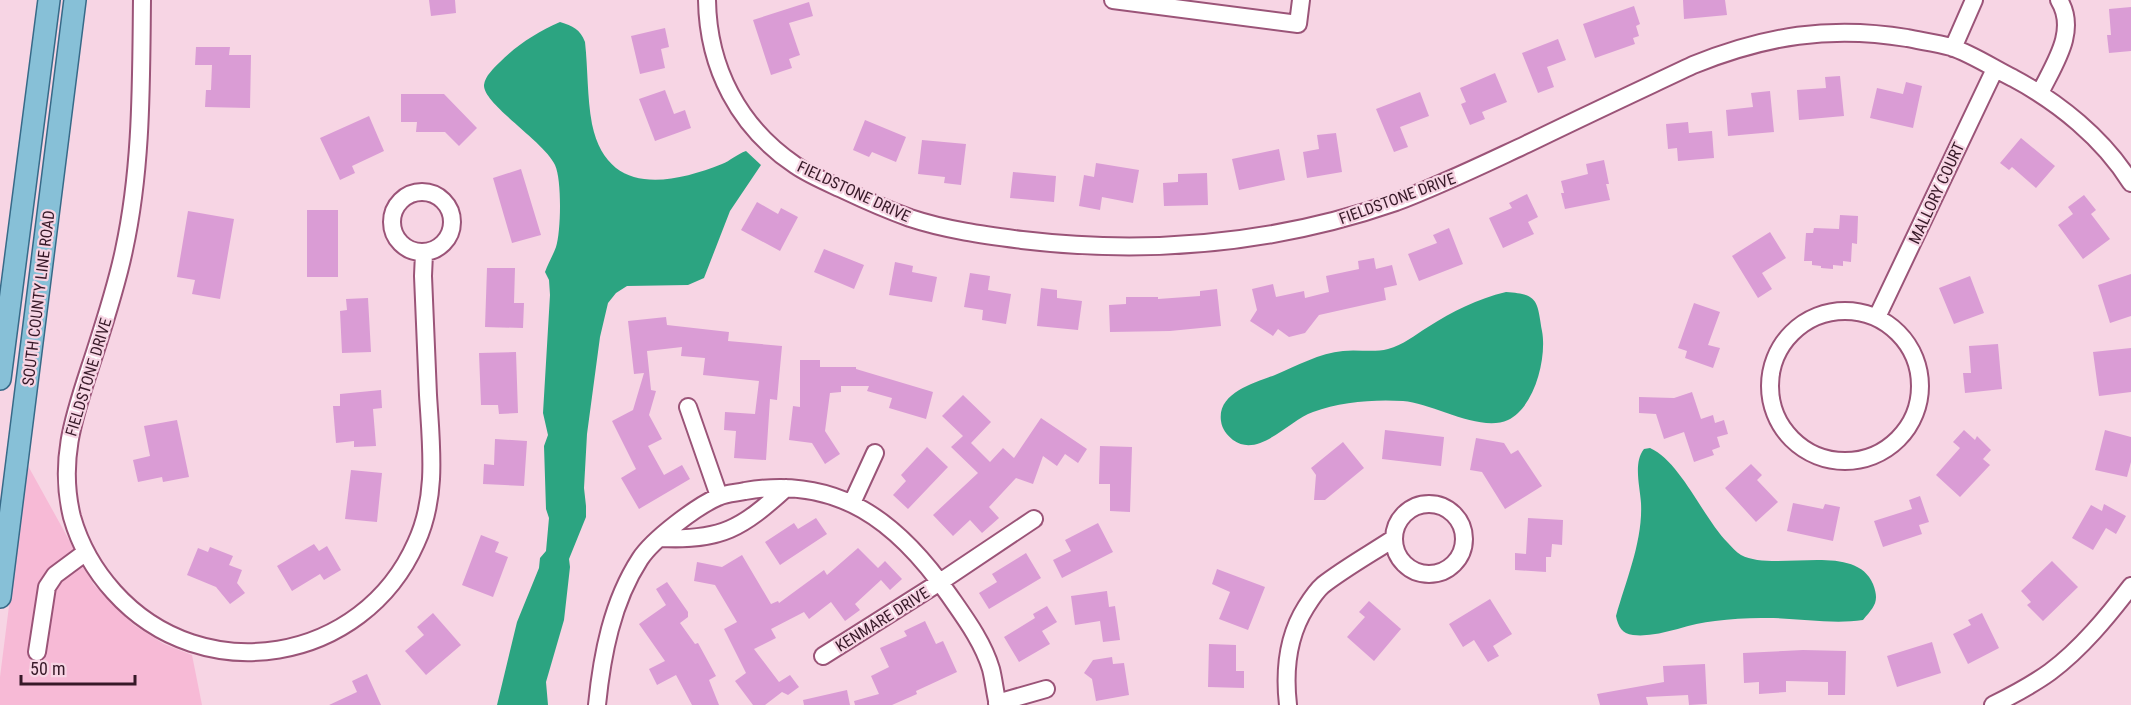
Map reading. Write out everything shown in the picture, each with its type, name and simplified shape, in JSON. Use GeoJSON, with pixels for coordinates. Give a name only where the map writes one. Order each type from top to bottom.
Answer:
{"type":"FeatureCollection","features":[{"type":"Feature","properties":{"kind":"main road","name":"SOUTH COUNTY LINE ROAD"},"geometry":{"type":"LineString","coordinates":[[0,379],[49,0]]}},
{"type":"Feature","properties":{"kind":"main road","name":"SOUTH COUNTY LINE ROAD"},"geometry":{"type":"LineString","coordinates":[[0,597],[75,0]]}},
{"type":"Feature","properties":{"kind":"street","name":"FIELDSTONE DRIVE"},"geometry":{"type":"LineString","coordinates":[[142,0],[141,117],[132,210],[115,289],[74,416],[67,451],[68,492],[72,517],[86,552],[98,574],[132,610],[158,628],[201,646],[243,652],[282,650],[323,636],[354,620],[380,596],[402,570],[417,541],[430,497],[432,465],[423,276],[424,253]]}},
{"type":"Feature","properties":{"kind":"street","name":"FIELDSTONE DRIVE"},"geometry":{"type":"LineString","coordinates":[[707,0],[710,37],[723,80],[742,116],[768,144],[813,176],[882,207],[930,224],[988,236],[1125,248],[1185,246],[1240,240],[1319,225],[1366,212],[1443,183],[1693,65],[1752,43],[1798,34],[1843,32],[1883,34],[1953,48],[2040,93],[2088,133],[2131,183]]}},
{"type":"Feature","properties":{"kind":"street"},"geometry":{"type":"LineString","coordinates":[[1113,0],[1298,24],[1302,0]]}},
{"type":"Feature","properties":{"kind":"street"},"geometry":{"type":"LineString","coordinates":[[1953,48],[1974,0]]}},
{"type":"Feature","properties":{"kind":"street"},"geometry":{"type":"LineString","coordinates":[[2040,93],[2063,46],[2067,26],[2064,8],[2059,0]]}},
{"type":"Feature","properties":{"kind":"street","name":"MALLORY COURT"},"geometry":{"type":"LineString","coordinates":[[1877,317],[1995,69]]}},
{"type":"Feature","properties":{"kind":"street"},"geometry":{"type":"LineString","coordinates":[[1852,310],[1877,317],[1897,330],[1912,349],[1920,372],[1921,396],[1914,418],[1901,438],[1882,453],[1859,461],[1835,461],[1812,454],[1791,439],[1776,417],[1769,392],[1772,366],[1779,350],[1783,342],[1802,324],[1826,313],[1852,310]]}},
{"type":"Feature","properties":{"kind":"street"},"geometry":{"type":"LineString","coordinates":[[688,406],[719,496]]}},
{"type":"Feature","properties":{"kind":"street"},"geometry":{"type":"LineString","coordinates":[[852,503],[875,453]]}},
{"type":"Feature","properties":{"kind":"street"},"geometry":{"type":"LineString","coordinates":[[660,538],[688,540],[716,535],[742,525],[786,488]]}},
{"type":"Feature","properties":{"kind":"street","name":"KENMARE DRIVE"},"geometry":{"type":"LineString","coordinates":[[599,704],[604,650],[612,621],[641,558],[660,538],[687,516],[719,496],[760,489],[786,488],[810,490],[852,503],[877,518],[901,537],[928,565],[972,627],[990,668],[998,704],[1046,689]]}},
{"type":"Feature","properties":{"kind":"street"},"geometry":{"type":"LineString","coordinates":[[1288,705],[1286,680],[1291,640],[1300,617],[1321,586],[1393,539],[1400,518],[1418,505],[1440,506],[1458,519],[1464,540],[1457,561],[1439,574],[1417,573],[1399,560],[1393,539]]}},
{"type":"Feature","properties":{"kind":"street","name":"KENMARE DRIVE"},"geometry":{"type":"LineString","coordinates":[[823,656],[1034,519]]}},
{"type":"Feature","properties":{"kind":"street"},"geometry":{"type":"LineString","coordinates":[[37,652],[47,587],[55,575],[86,552]]}},
{"type":"Feature","properties":{"kind":"street"},"geometry":{"type":"LineString","coordinates":[[1993,705],[2053,670],[2105,618],[2131,586]]}},
{"type":"Feature","properties":{"kind":"shaded area"},"geometry":{"type":"Polygon","coordinates":[[[560,22],[576,29],[585,42],[592,124],[600,147],[611,164],[626,174],[643,179],[662,180],[702,171],[725,163],[746,151],[761,165],[730,211],[704,278],[688,285],[627,286],[616,293],[608,303],[600,337],[587,434],[584,488],[586,517],[569,559],[564,620],[546,682],[548,705],[497,705],[517,622],[539,568],[540,558],[546,551],[549,518],[546,509],[544,446],[548,435],[543,413],[550,295],[549,280],[545,272],[558,240],[560,206],[559,182],[555,165],[540,145],[493,102],[486,93],[484,85],[490,72],[513,50],[560,22]]]}},
{"type":"Feature","properties":{"kind":"shaded area"},"geometry":{"type":"Polygon","coordinates":[[[1506,292],[1525,295],[1534,301],[1539,313],[1543,342],[1541,367],[1532,393],[1517,414],[1508,420],[1484,423],[1415,403],[1380,400],[1357,402],[1313,412],[1274,436],[1253,445],[1243,445],[1233,440],[1224,429],[1221,411],[1225,403],[1231,396],[1248,386],[1326,354],[1382,350],[1393,347],[1456,311],[1485,298],[1506,292]]]}},
{"type":"Feature","properties":{"kind":"shaded area"},"geometry":{"type":"Polygon","coordinates":[[[1650,448],[1672,465],[1719,532],[1739,554],[1756,560],[1813,560],[1850,564],[1864,571],[1873,584],[1876,600],[1870,611],[1863,620],[1744,618],[1705,622],[1653,634],[1633,635],[1623,631],[1616,616],[1639,532],[1641,503],[1639,461],[1644,449],[1650,448]]]}},
{"type":"Feature","properties":{"kind":"shaded area"},"geometry":{"type":"Polygon","coordinates":[[[27,464],[94,585],[134,625],[164,644],[192,655],[202,705],[0,705],[0,677],[27,464]]]}},
{"type":"Feature","properties":{"kind":"building"},"geometry":{"type":"Polygon","coordinates":[[[429,0],[455,0],[456,13],[431,16],[429,0]]]}},
{"type":"Feature","properties":{"kind":"building"},"geometry":{"type":"Polygon","coordinates":[[[1683,0],[1725,0],[1727,15],[1684,19],[1683,0]]]}},
{"type":"Feature","properties":{"kind":"building"},"geometry":{"type":"Polygon","coordinates":[[[809,2],[813,16],[789,23],[800,55],[789,59],[792,68],[771,75],[753,20],[809,2]]]}},
{"type":"Feature","properties":{"kind":"building"},"geometry":{"type":"Polygon","coordinates":[[[1634,6],[1640,24],[1636,26],[1639,36],[1633,38],[1635,44],[1595,58],[1583,24],[1634,6]]]}},
{"type":"Feature","properties":{"kind":"building"},"geometry":{"type":"Polygon","coordinates":[[[2131,7],[2131,51],[2109,53],[2107,35],[2111,35],[2109,9],[2131,7]]]}},
{"type":"Feature","properties":{"kind":"building"},"geometry":{"type":"Polygon","coordinates":[[[665,28],[669,47],[661,49],[665,68],[640,74],[631,36],[665,28]]]}},
{"type":"Feature","properties":{"kind":"building"},"geometry":{"type":"Polygon","coordinates":[[[1558,39],[1566,60],[1547,67],[1554,87],[1538,93],[1522,53],[1558,39]]]}},
{"type":"Feature","properties":{"kind":"building"},"geometry":{"type":"Polygon","coordinates":[[[196,47],[230,47],[229,55],[251,55],[250,108],[205,107],[206,90],[211,90],[212,65],[195,65],[196,47]]]}},
{"type":"Feature","properties":{"kind":"building"},"geometry":{"type":"Polygon","coordinates":[[[1495,73],[1507,102],[1482,112],[1485,119],[1470,125],[1461,104],[1466,102],[1460,88],[1495,73]]]}},
{"type":"Feature","properties":{"kind":"building"},"geometry":{"type":"Polygon","coordinates":[[[1840,76],[1844,116],[1799,120],[1797,90],[1826,88],[1825,77],[1840,76]]]}},
{"type":"Feature","properties":{"kind":"building"},"geometry":{"type":"Polygon","coordinates":[[[1906,82],[1922,86],[1913,128],[1870,118],[1877,88],[1903,94],[1906,82]]]}},
{"type":"Feature","properties":{"kind":"building"},"geometry":{"type":"Polygon","coordinates":[[[665,90],[674,114],[685,110],[691,128],[655,141],[639,99],[665,90]]]}},
{"type":"Feature","properties":{"kind":"building"},"geometry":{"type":"Polygon","coordinates":[[[1770,91],[1774,132],[1728,136],[1726,110],[1753,107],[1751,93],[1770,91]]]}},
{"type":"Feature","properties":{"kind":"building"},"geometry":{"type":"Polygon","coordinates":[[[1420,92],[1429,116],[1400,127],[1408,147],[1394,152],[1376,109],[1420,92]]]}},
{"type":"Feature","properties":{"kind":"building"},"geometry":{"type":"Polygon","coordinates":[[[401,94],[444,94],[477,128],[459,146],[445,132],[416,132],[417,122],[401,122],[401,94]]]}},
{"type":"Feature","properties":{"kind":"building"},"geometry":{"type":"Polygon","coordinates":[[[369,116],[384,151],[352,166],[355,173],[340,180],[320,138],[369,116]]]}},
{"type":"Feature","properties":{"kind":"building"},"geometry":{"type":"Polygon","coordinates":[[[865,120],[906,137],[896,162],[872,152],[869,157],[853,150],[865,120]]]}},
{"type":"Feature","properties":{"kind":"building"},"geometry":{"type":"Polygon","coordinates":[[[1688,122],[1689,133],[1712,131],[1714,158],[1678,161],[1677,148],[1668,149],[1666,124],[1688,122]]]}},
{"type":"Feature","properties":{"kind":"building"},"geometry":{"type":"Polygon","coordinates":[[[1336,133],[1342,172],[1307,178],[1303,152],[1319,149],[1317,135],[1336,133]]]}},
{"type":"Feature","properties":{"kind":"building"},"geometry":{"type":"Polygon","coordinates":[[[2021,138],[2055,166],[2036,188],[2012,167],[2009,170],[2000,163],[2021,138]]]}},
{"type":"Feature","properties":{"kind":"building"},"geometry":{"type":"Polygon","coordinates":[[[922,140],[966,144],[961,185],[944,183],[945,177],[918,174],[922,140]]]}},
{"type":"Feature","properties":{"kind":"building"},"geometry":{"type":"Polygon","coordinates":[[[1279,149],[1285,180],[1239,190],[1232,159],[1279,149]]]}},
{"type":"Feature","properties":{"kind":"building"},"geometry":{"type":"Polygon","coordinates":[[[1604,160],[1610,200],[1565,209],[1561,181],[1588,174],[1586,164],[1604,160]]]}},
{"type":"Feature","properties":{"kind":"building"},"geometry":{"type":"Polygon","coordinates":[[[1096,163],[1139,170],[1133,203],[1102,197],[1100,210],[1079,206],[1084,175],[1094,177],[1096,163]]]}},
{"type":"Feature","properties":{"kind":"building"},"geometry":{"type":"Polygon","coordinates":[[[521,169],[541,235],[512,243],[493,178],[521,169]]]}},
{"type":"Feature","properties":{"kind":"building"},"geometry":{"type":"Polygon","coordinates":[[[1013,172],[1056,176],[1054,202],[1010,198],[1013,172]]]}},
{"type":"Feature","properties":{"kind":"building"},"geometry":{"type":"Polygon","coordinates":[[[1207,173],[1208,205],[1164,206],[1163,183],[1178,182],[1178,174],[1207,173]]]}},
{"type":"Feature","properties":{"kind":"building"},"geometry":{"type":"Polygon","coordinates":[[[1527,194],[1538,217],[1528,222],[1534,234],[1503,248],[1489,218],[1512,208],[1509,203],[1527,194]]]}},
{"type":"Feature","properties":{"kind":"building"},"geometry":{"type":"Polygon","coordinates":[[[2084,195],[2096,210],[2091,214],[2110,239],[2083,259],[2058,225],[2073,214],[2068,207],[2084,195]]]}},
{"type":"Feature","properties":{"kind":"building"},"geometry":{"type":"Polygon","coordinates":[[[757,202],[778,214],[781,208],[798,217],[780,251],[741,230],[757,202]]]}},
{"type":"Feature","properties":{"kind":"building"},"geometry":{"type":"Polygon","coordinates":[[[307,210],[338,210],[338,277],[307,277],[307,210]]]}},
{"type":"Feature","properties":{"kind":"building"},"geometry":{"type":"Polygon","coordinates":[[[188,211],[234,219],[220,299],[192,294],[195,280],[177,277],[188,211]]]}},
{"type":"Feature","properties":{"kind":"building"},"geometry":{"type":"Polygon","coordinates":[[[1840,215],[1858,216],[1857,244],[1852,243],[1851,262],[1843,261],[1843,266],[1833,265],[1833,269],[1821,268],[1821,266],[1812,265],[1812,261],[1804,261],[1806,233],[1813,233],[1814,228],[1839,229],[1840,215]]]}},
{"type":"Feature","properties":{"kind":"building"},"geometry":{"type":"Polygon","coordinates":[[[1449,228],[1463,264],[1419,281],[1408,254],[1437,243],[1433,235],[1449,228]]]}},
{"type":"Feature","properties":{"kind":"building"},"geometry":{"type":"Polygon","coordinates":[[[1770,232],[1786,258],[1762,273],[1772,289],[1758,298],[1732,256],[1770,232]]]}},
{"type":"Feature","properties":{"kind":"building"},"geometry":{"type":"Polygon","coordinates":[[[824,249],[864,265],[854,289],[814,272],[824,249]]]}},
{"type":"Feature","properties":{"kind":"building"},"geometry":{"type":"Polygon","coordinates":[[[1374,258],[1376,269],[1392,265],[1397,285],[1384,288],[1386,300],[1319,315],[1305,333],[1289,337],[1278,329],[1273,336],[1250,321],[1257,310],[1252,289],[1273,284],[1276,297],[1304,291],[1305,298],[1329,292],[1326,276],[1359,269],[1358,261],[1374,258]]]}},
{"type":"Feature","properties":{"kind":"building"},"geometry":{"type":"Polygon","coordinates":[[[895,262],[913,266],[912,272],[937,277],[932,302],[889,295],[895,262]]]}},
{"type":"Feature","properties":{"kind":"building"},"geometry":{"type":"Polygon","coordinates":[[[487,268],[515,268],[514,303],[524,303],[523,328],[485,327],[487,268]]]}},
{"type":"Feature","properties":{"kind":"building"},"geometry":{"type":"Polygon","coordinates":[[[970,273],[990,276],[988,290],[1011,294],[1006,324],[982,320],[983,310],[964,307],[970,273]]]}},
{"type":"Feature","properties":{"kind":"building"},"geometry":{"type":"Polygon","coordinates":[[[2131,274],[2131,316],[2110,323],[2098,285],[2131,274]]]}},
{"type":"Feature","properties":{"kind":"building"},"geometry":{"type":"Polygon","coordinates":[[[1970,276],[1984,313],[1954,324],[1939,288],[1970,276]]]}},
{"type":"Feature","properties":{"kind":"building"},"geometry":{"type":"Polygon","coordinates":[[[1041,288],[1057,290],[1057,298],[1082,301],[1078,330],[1037,326],[1041,288]]]}},
{"type":"Feature","properties":{"kind":"building"},"geometry":{"type":"Polygon","coordinates":[[[1217,289],[1221,326],[1170,331],[1110,332],[1109,305],[1126,304],[1126,297],[1158,297],[1158,299],[1200,296],[1200,291],[1217,289]]]}},
{"type":"Feature","properties":{"kind":"building"},"geometry":{"type":"Polygon","coordinates":[[[368,298],[371,352],[342,353],[340,311],[347,310],[346,299],[368,298]]]}},
{"type":"Feature","properties":{"kind":"building"},"geometry":{"type":"Polygon","coordinates":[[[1694,303],[1720,312],[1708,345],[1720,348],[1713,368],[1685,358],[1687,351],[1678,348],[1694,303]]]}},
{"type":"Feature","properties":{"kind":"building"},"geometry":{"type":"Polygon","coordinates":[[[666,317],[667,325],[729,332],[728,341],[782,346],[777,400],[770,399],[766,460],[734,458],[736,431],[724,430],[725,412],[755,414],[759,381],[703,375],[705,358],[681,356],[682,347],[647,351],[651,390],[656,391],[649,415],[662,439],[648,446],[664,475],[682,465],[690,479],[639,509],[621,478],[636,469],[612,421],[633,410],[644,373],[634,374],[628,321],[666,317]]]}},
{"type":"Feature","properties":{"kind":"building"},"geometry":{"type":"Polygon","coordinates":[[[1998,344],[2002,389],[1965,393],[1963,373],[1971,373],[1969,346],[1998,344]]]}},
{"type":"Feature","properties":{"kind":"building"},"geometry":{"type":"Polygon","coordinates":[[[2131,348],[2131,392],[2099,396],[2093,352],[2131,348]]]}},
{"type":"Feature","properties":{"kind":"building"},"geometry":{"type":"Polygon","coordinates":[[[516,352],[518,413],[499,414],[498,405],[481,405],[479,353],[516,352]]]}},
{"type":"Feature","properties":{"kind":"building"},"geometry":{"type":"Polygon","coordinates":[[[800,360],[820,360],[820,367],[856,367],[856,369],[933,392],[926,419],[889,408],[892,398],[867,391],[869,386],[841,386],[841,392],[830,393],[825,431],[840,454],[825,464],[812,443],[789,440],[793,406],[800,407],[800,360]]]}},
{"type":"Feature","properties":{"kind":"building"},"geometry":{"type":"Polygon","coordinates":[[[381,390],[382,408],[373,409],[376,446],[354,447],[354,441],[336,443],[333,406],[340,406],[340,394],[381,390]]]}},
{"type":"Feature","properties":{"kind":"building"},"geometry":{"type":"Polygon","coordinates":[[[1692,392],[1701,419],[1713,415],[1715,423],[1724,420],[1728,434],[1717,437],[1720,447],[1712,450],[1714,455],[1694,462],[1684,432],[1664,439],[1656,414],[1639,413],[1639,397],[1674,398],[1692,392]]]}},
{"type":"Feature","properties":{"kind":"building"},"geometry":{"type":"Polygon","coordinates":[[[963,395],[991,422],[971,443],[990,462],[1003,448],[1014,458],[1041,418],[1087,449],[1078,463],[1065,454],[1057,466],[1043,456],[1033,484],[1016,478],[989,507],[999,518],[982,533],[970,520],[953,536],[933,515],[978,473],[951,447],[963,436],[942,416],[963,395]]]}},
{"type":"Feature","properties":{"kind":"building"},"geometry":{"type":"Polygon","coordinates":[[[177,420],[189,477],[163,482],[162,477],[138,482],[133,460],[150,456],[144,426],[177,420]]]}},
{"type":"Feature","properties":{"kind":"building"},"geometry":{"type":"Polygon","coordinates":[[[1385,430],[1444,437],[1441,466],[1382,459],[1385,430]]]}},
{"type":"Feature","properties":{"kind":"building"},"geometry":{"type":"Polygon","coordinates":[[[1964,430],[1975,440],[1977,436],[1991,450],[1983,459],[1990,465],[1960,497],[1936,475],[1960,448],[1953,442],[1964,430]]]}},
{"type":"Feature","properties":{"kind":"building"},"geometry":{"type":"Polygon","coordinates":[[[2105,430],[2131,437],[2131,462],[2127,477],[2095,470],[2105,430]]]}},
{"type":"Feature","properties":{"kind":"building"},"geometry":{"type":"Polygon","coordinates":[[[1476,438],[1504,443],[1511,454],[1518,450],[1542,486],[1505,509],[1482,472],[1470,470],[1476,438]]]}},
{"type":"Feature","properties":{"kind":"building"},"geometry":{"type":"Polygon","coordinates":[[[495,439],[527,441],[524,486],[483,484],[484,464],[494,465],[495,439]]]}},
{"type":"Feature","properties":{"kind":"building"},"geometry":{"type":"Polygon","coordinates":[[[1343,442],[1364,468],[1325,500],[1314,500],[1316,475],[1311,468],[1343,442]]]}},
{"type":"Feature","properties":{"kind":"building"},"geometry":{"type":"Polygon","coordinates":[[[1100,446],[1132,447],[1130,512],[1110,511],[1110,484],[1099,484],[1100,446]]]}},
{"type":"Feature","properties":{"kind":"building"},"geometry":{"type":"Polygon","coordinates":[[[927,447],[948,467],[908,509],[893,495],[906,481],[901,475],[927,447]]]}},
{"type":"Feature","properties":{"kind":"building"},"geometry":{"type":"Polygon","coordinates":[[[1751,464],[1762,475],[1757,480],[1778,502],[1756,522],[1725,488],[1751,464]]]}},
{"type":"Feature","properties":{"kind":"building"},"geometry":{"type":"Polygon","coordinates":[[[351,470],[382,473],[377,522],[345,519],[351,470]]]}},
{"type":"Feature","properties":{"kind":"building"},"geometry":{"type":"Polygon","coordinates":[[[1920,496],[1929,522],[1919,525],[1922,534],[1883,547],[1874,521],[1912,509],[1909,500],[1920,496]]]}},
{"type":"Feature","properties":{"kind":"building"},"geometry":{"type":"Polygon","coordinates":[[[1793,503],[1823,509],[1825,504],[1840,507],[1833,541],[1787,531],[1793,503]]]}},
{"type":"Feature","properties":{"kind":"building"},"geometry":{"type":"Polygon","coordinates":[[[2104,504],[2126,516],[2116,534],[2106,528],[2093,550],[2072,538],[2091,505],[2102,511],[2104,504]]]}},
{"type":"Feature","properties":{"kind":"building"},"geometry":{"type":"Polygon","coordinates":[[[816,518],[827,534],[780,565],[765,542],[794,523],[798,529],[816,518]]]}},
{"type":"Feature","properties":{"kind":"building"},"geometry":{"type":"Polygon","coordinates":[[[1528,518],[1563,520],[1562,545],[1552,544],[1551,557],[1546,557],[1546,572],[1515,570],[1515,553],[1526,554],[1528,518]]]}},
{"type":"Feature","properties":{"kind":"building"},"geometry":{"type":"Polygon","coordinates":[[[1098,523],[1113,552],[1062,578],[1053,560],[1071,551],[1065,540],[1098,523]]]}},
{"type":"Feature","properties":{"kind":"building"},"geometry":{"type":"Polygon","coordinates":[[[481,535],[499,542],[495,552],[508,557],[493,597],[462,585],[481,535]]]}},
{"type":"Feature","properties":{"kind":"building"},"geometry":{"type":"Polygon","coordinates":[[[314,544],[319,551],[327,546],[341,570],[324,580],[320,574],[292,591],[277,566],[314,544]]]}},
{"type":"Feature","properties":{"kind":"building"},"geometry":{"type":"Polygon","coordinates":[[[210,547],[233,556],[229,565],[242,570],[237,583],[245,593],[230,604],[216,587],[187,575],[198,548],[208,552],[210,547]]]}},
{"type":"Feature","properties":{"kind":"building"},"geometry":{"type":"Polygon","coordinates":[[[858,548],[878,568],[885,561],[902,579],[890,590],[881,580],[855,604],[860,610],[845,621],[831,602],[809,619],[804,612],[771,629],[776,638],[754,649],[779,682],[790,675],[799,687],[788,695],[782,692],[765,705],[753,705],[735,681],[746,673],[724,629],[737,622],[715,585],[694,581],[697,562],[722,567],[742,555],[771,604],[778,601],[779,603],[824,570],[827,575],[858,548]]]}},
{"type":"Feature","properties":{"kind":"building"},"geometry":{"type":"Polygon","coordinates":[[[1026,553],[1041,578],[989,609],[979,593],[997,582],[992,574],[1026,553]]]}},
{"type":"Feature","properties":{"kind":"building"},"geometry":{"type":"Polygon","coordinates":[[[2052,561],[2078,587],[2043,621],[2027,605],[2031,602],[2021,591],[2052,561]]]}},
{"type":"Feature","properties":{"kind":"building"},"geometry":{"type":"Polygon","coordinates":[[[1217,569],[1265,587],[1248,630],[1219,619],[1230,592],[1212,584],[1217,569]]]}},
{"type":"Feature","properties":{"kind":"building"},"geometry":{"type":"Polygon","coordinates":[[[667,582],[688,612],[688,617],[680,623],[695,644],[698,643],[716,676],[709,680],[719,705],[692,705],[676,675],[657,685],[649,669],[665,661],[639,624],[666,605],[656,589],[667,582]]]}},
{"type":"Feature","properties":{"kind":"building"},"geometry":{"type":"Polygon","coordinates":[[[1107,591],[1109,607],[1115,606],[1120,640],[1103,642],[1100,621],[1075,625],[1071,596],[1107,591]]]}},
{"type":"Feature","properties":{"kind":"building"},"geometry":{"type":"Polygon","coordinates":[[[1490,599],[1512,634],[1493,646],[1499,656],[1488,662],[1474,640],[1463,647],[1449,624],[1490,599]]]}},
{"type":"Feature","properties":{"kind":"building"},"geometry":{"type":"Polygon","coordinates":[[[1369,601],[1401,629],[1374,661],[1347,637],[1365,617],[1359,612],[1369,601]]]}},
{"type":"Feature","properties":{"kind":"building"},"geometry":{"type":"Polygon","coordinates":[[[1047,606],[1057,622],[1042,631],[1050,644],[1019,662],[1004,637],[1035,618],[1033,614],[1047,606]]]}},
{"type":"Feature","properties":{"kind":"building"},"geometry":{"type":"Polygon","coordinates":[[[433,613],[461,645],[426,675],[405,651],[424,635],[417,627],[433,613]]]}},
{"type":"Feature","properties":{"kind":"building"},"geometry":{"type":"Polygon","coordinates":[[[1982,613],[1999,648],[1968,664],[1953,634],[1971,625],[1968,620],[1982,613]]]}},
{"type":"Feature","properties":{"kind":"building"},"geometry":{"type":"Polygon","coordinates":[[[925,621],[936,644],[943,641],[957,672],[892,705],[855,705],[854,701],[879,694],[871,676],[889,667],[880,648],[907,636],[904,631],[925,621]]]}},
{"type":"Feature","properties":{"kind":"building"},"geometry":{"type":"Polygon","coordinates":[[[1932,642],[1941,673],[1897,687],[1887,656],[1932,642]]]}},
{"type":"Feature","properties":{"kind":"building"},"geometry":{"type":"Polygon","coordinates":[[[1209,644],[1236,645],[1236,671],[1244,671],[1244,688],[1208,687],[1209,644]]]}},
{"type":"Feature","properties":{"kind":"building"},"geometry":{"type":"Polygon","coordinates":[[[1803,650],[1846,651],[1845,695],[1828,695],[1828,682],[1786,681],[1786,692],[1759,694],[1759,682],[1744,683],[1743,653],[1803,650]]]}},
{"type":"Feature","properties":{"kind":"building"},"geometry":{"type":"Polygon","coordinates":[[[1112,657],[1113,664],[1124,663],[1129,695],[1096,701],[1092,679],[1084,673],[1093,660],[1112,657]]]}},
{"type":"Feature","properties":{"kind":"building"},"geometry":{"type":"Polygon","coordinates":[[[1705,664],[1707,704],[1689,705],[1688,695],[1646,697],[1648,705],[1600,705],[1597,694],[1664,682],[1663,666],[1705,664]]]}},
{"type":"Feature","properties":{"kind":"building"},"geometry":{"type":"Polygon","coordinates":[[[367,674],[381,705],[329,705],[357,692],[352,681],[367,674]]]}},
{"type":"Feature","properties":{"kind":"building"},"geometry":{"type":"Polygon","coordinates":[[[847,690],[850,705],[804,705],[803,700],[847,690]]]}}]}
